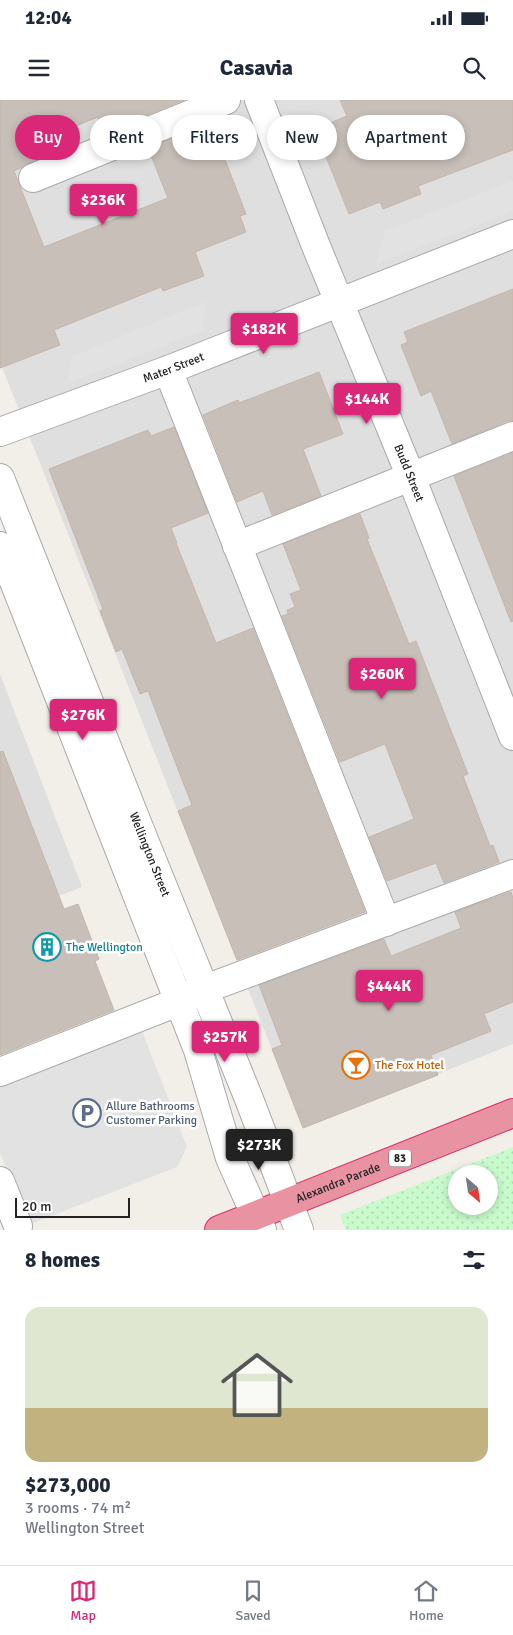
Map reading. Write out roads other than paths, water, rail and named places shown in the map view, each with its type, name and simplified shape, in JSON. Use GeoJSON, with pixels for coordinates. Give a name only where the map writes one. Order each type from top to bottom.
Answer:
{"type":"FeatureCollection","features":[{"type":"Feature","properties":{"kind":"highway","name":"Alexandra Parade"},"geometry":{"type":"LineString","coordinates":[[218,1230],[259,1223],[288,1202],[513,1113]]}},
{"type":"Feature","properties":{"kind":"street"},"geometry":{"type":"LineString","coordinates":[[33,178],[226,100]]}},
{"type":"Feature","properties":{"kind":"street","name":"Budd Street"},"geometry":{"type":"LineString","coordinates":[[259,100],[513,736]]}},
{"type":"Feature","properties":{"kind":"street","name":"Mater Street"},"geometry":{"type":"LineString","coordinates":[[0,432],[168,370],[513,234]]}},
{"type":"Feature","properties":{"kind":"street"},"geometry":{"type":"LineString","coordinates":[[168,370],[386,922]]}},
{"type":"Feature","properties":{"kind":"street"},"geometry":{"type":"LineString","coordinates":[[237,546],[513,436]]}},
{"type":"Feature","properties":{"kind":"street","name":"Wellington Street"},"geometry":{"type":"LineString","coordinates":[[0,478],[249,1098],[299,1230]]}},
{"type":"Feature","properties":{"kind":"street"},"geometry":{"type":"LineString","coordinates":[[0,546],[205,1070],[230,1158],[259,1223]]}},
{"type":"Feature","properties":{"kind":"street"},"geometry":{"type":"LineString","coordinates":[[0,1072],[178,1002],[205,989],[513,874]]}},
{"type":"Feature","properties":{"kind":"street"},"geometry":{"type":"LineString","coordinates":[[0,1181],[18,1226]]}},
{"type":"Feature","properties":{"kind":"place","name":"The Wellington"},"geometry":{"type":"Point","coordinates":[47,947]}},
{"type":"Feature","properties":{"kind":"place","name":"The Fox Hotel"},"geometry":{"type":"Point","coordinates":[356,1065]}},
{"type":"Feature","properties":{"kind":"place","name":"Allure Bathrooms Customer Parking"},"geometry":{"type":"Point","coordinates":[87,1113]}}]}
